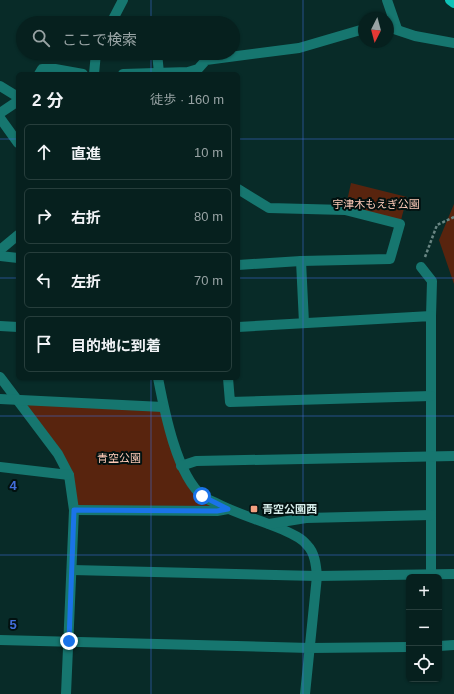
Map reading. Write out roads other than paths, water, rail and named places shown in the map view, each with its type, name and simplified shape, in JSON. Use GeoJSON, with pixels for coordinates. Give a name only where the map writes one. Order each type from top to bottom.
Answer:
{"type":"FeatureCollection","features":[{"type":"Feature","properties":{"kind":"main road"},"geometry":{"type":"LineString","coordinates":[[450,0],[454,3]]}},
{"type":"Feature","properties":{"kind":"street"},"geometry":{"type":"LineString","coordinates":[[116,16],[124,0]]}},
{"type":"Feature","properties":{"kind":"street"},"geometry":{"type":"LineString","coordinates":[[387,0],[389,12]]}},
{"type":"Feature","properties":{"kind":"street"},"geometry":{"type":"LineString","coordinates":[[394,29],[415,36],[454,43]]}},
{"type":"Feature","properties":{"kind":"street"},"geometry":{"type":"LineString","coordinates":[[240,54],[299,48],[358,31]]}},
{"type":"Feature","properties":{"kind":"street"},"geometry":{"type":"LineString","coordinates":[[94,72],[95,60]]}},
{"type":"Feature","properties":{"kind":"street"},"geometry":{"type":"LineString","coordinates":[[158,60],[159,72]]}},
{"type":"Feature","properties":{"kind":"street"},"geometry":{"type":"LineString","coordinates":[[188,72],[198,69],[204,60]]}},
{"type":"Feature","properties":{"kind":"street"},"geometry":{"type":"LineString","coordinates":[[40,72],[42,69],[55,69],[72,72]]}},
{"type":"Feature","properties":{"kind":"street"},"geometry":{"type":"LineString","coordinates":[[0,86],[16,95]]}},
{"type":"Feature","properties":{"kind":"street"},"geometry":{"type":"LineString","coordinates":[[0,113],[16,102]]}},
{"type":"Feature","properties":{"kind":"street"},"geometry":{"type":"LineString","coordinates":[[0,118],[16,141]]}},
{"type":"Feature","properties":{"kind":"street"},"geometry":{"type":"LineString","coordinates":[[240,190],[269,208],[345,210],[400,224],[390,259],[301,261],[240,265]]}},
{"type":"Feature","properties":{"kind":"street"},"geometry":{"type":"LineString","coordinates":[[0,250],[16,237]]}},
{"type":"Feature","properties":{"kind":"street"},"geometry":{"type":"LineString","coordinates":[[0,256],[16,258]]}},
{"type":"Feature","properties":{"kind":"street"},"geometry":{"type":"LineString","coordinates":[[301,261],[304,323]]}},
{"type":"Feature","properties":{"kind":"street"},"geometry":{"type":"LineString","coordinates":[[421,267],[432,280],[430,574]]}},
{"type":"Feature","properties":{"kind":"street"},"geometry":{"type":"LineString","coordinates":[[240,327],[431,316]]}},
{"type":"Feature","properties":{"kind":"street"},"geometry":{"type":"LineString","coordinates":[[0,326],[16,327]]}},
{"type":"Feature","properties":{"kind":"street"},"geometry":{"type":"LineString","coordinates":[[0,377],[58,454],[69,475],[74,510],[66,694]]}},
{"type":"Feature","properties":{"kind":"street"},"geometry":{"type":"LineString","coordinates":[[158,380],[163,407],[181,466],[190,482],[202,496],[228,509],[293,534],[307,544],[313,554],[317,576],[305,694]]}},
{"type":"Feature","properties":{"kind":"street"},"geometry":{"type":"LineString","coordinates":[[228,380],[230,402],[431,396]]}},
{"type":"Feature","properties":{"kind":"street"},"geometry":{"type":"LineString","coordinates":[[0,399],[163,407]]}},
{"type":"Feature","properties":{"kind":"street"},"geometry":{"type":"LineString","coordinates":[[181,466],[196,461],[454,456]]}},
{"type":"Feature","properties":{"kind":"street"},"geometry":{"type":"LineString","coordinates":[[0,467],[69,475]]}},
{"type":"Feature","properties":{"kind":"street"},"geometry":{"type":"LineString","coordinates":[[74,510],[217,511],[228,509]]}},
{"type":"Feature","properties":{"kind":"street"},"geometry":{"type":"LineString","coordinates":[[270,524],[306,518],[431,515]]}},
{"type":"Feature","properties":{"kind":"street"},"geometry":{"type":"LineString","coordinates":[[72,570],[317,576],[406,575]]}},
{"type":"Feature","properties":{"kind":"street"},"geometry":{"type":"LineString","coordinates":[[442,574],[454,574]]}},
{"type":"Feature","properties":{"kind":"street"},"geometry":{"type":"LineString","coordinates":[[0,640],[310,648],[406,647]]}},
{"type":"Feature","properties":{"kind":"street"},"geometry":{"type":"LineString","coordinates":[[442,646],[454,645]]}},
{"type":"Feature","properties":{"kind":"place","name":"青空公園西"},"geometry":{"type":"Point","coordinates":[254,509]}},
{"type":"Feature","properties":{"kind":"park label","name":"宇津木もえぎ公園"},"geometry":{"type":"Point","coordinates":[376,204]}},
{"type":"Feature","properties":{"kind":"park label","name":"青空公園"},"geometry":{"type":"Point","coordinates":[119,458]}}]}
